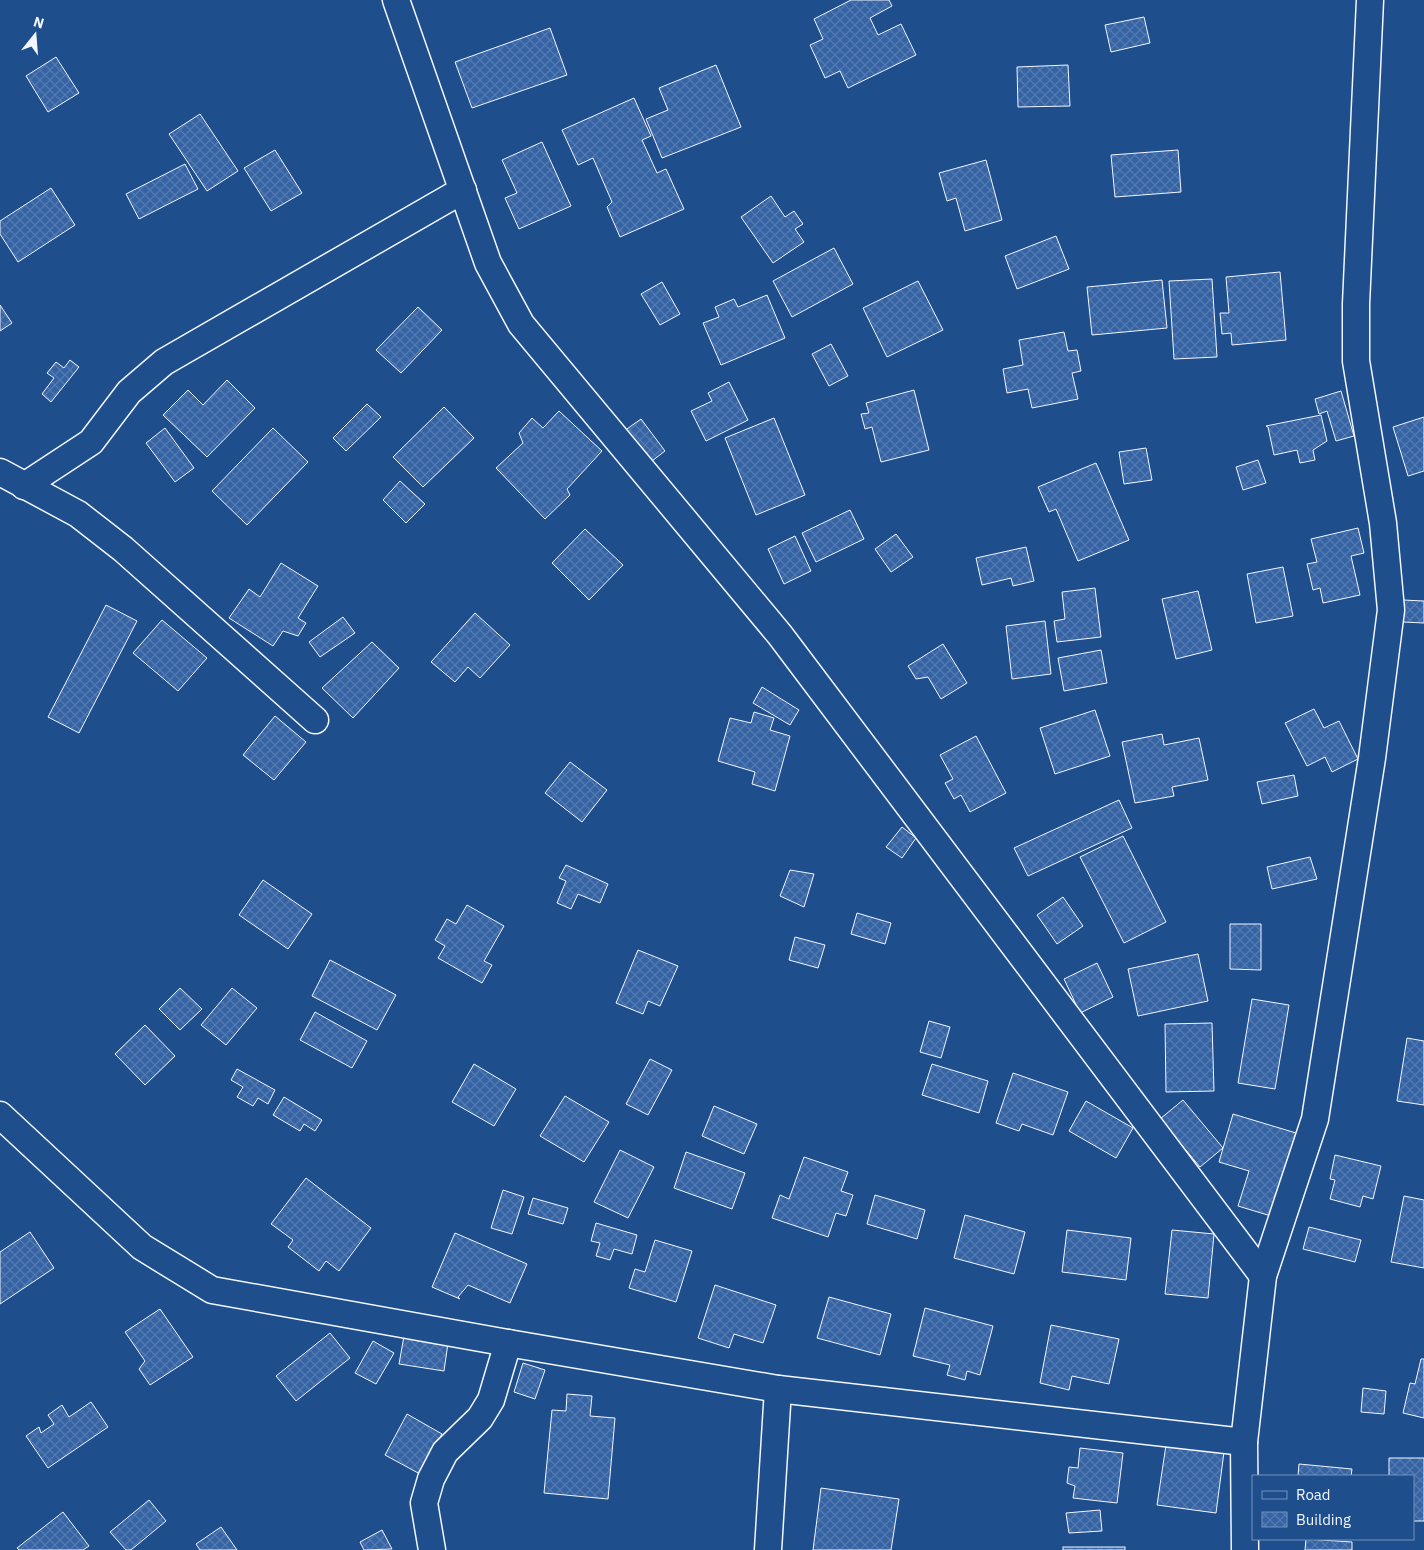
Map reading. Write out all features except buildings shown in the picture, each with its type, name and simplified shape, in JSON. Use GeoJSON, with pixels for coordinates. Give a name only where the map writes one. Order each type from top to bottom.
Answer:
{"type":"FeatureCollection","features":[{"type":"Feature","properties":{"kind":"street"},"geometry":{"type":"LineString","coordinates":[[396,0],[488,262],[521,324],[780,635],[1263,1276]]}},
{"type":"Feature","properties":{"kind":"street"},"geometry":{"type":"LineString","coordinates":[[1245,1550],[1244,1442],[1263,1276],[1315,1119],[1372,758],[1390,610],[1383,523],[1356,361],[1356,304],[1370,0]]}},
{"type":"Feature","properties":{"kind":"street"},"geometry":{"type":"LineString","coordinates":[[24,486],[91,442],[129,392],[164,362],[463,190]]}},
{"type":"Feature","properties":{"kind":"street"},"geometry":{"type":"LineString","coordinates":[[0,472],[78,514],[123,549],[315,720]]}},
{"type":"Feature","properties":{"kind":"street"},"geometry":{"type":"LineString","coordinates":[[0,1115],[142,1247],[212,1290],[778,1389],[1244,1442]]}},
{"type":"Feature","properties":{"kind":"street"},"geometry":{"type":"LineString","coordinates":[[432,1550],[424,1503],[431,1479],[445,1452],[480,1418],[491,1400],[508,1343]]}},
{"type":"Feature","properties":{"kind":"street"},"geometry":{"type":"LineString","coordinates":[[768,1550],[778,1389]]}}]}
